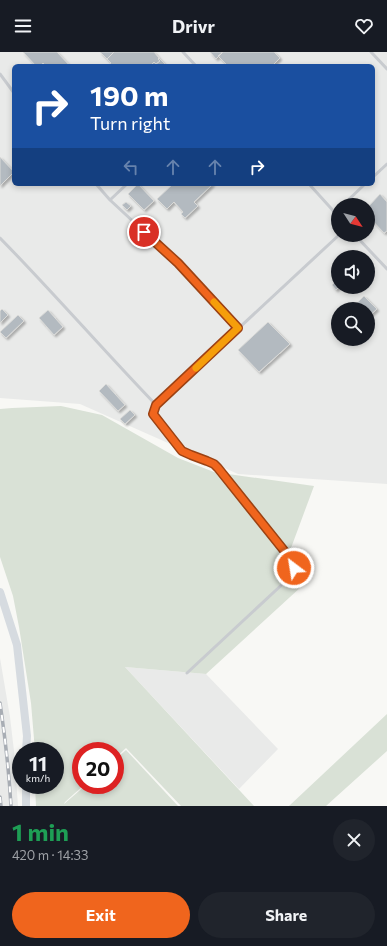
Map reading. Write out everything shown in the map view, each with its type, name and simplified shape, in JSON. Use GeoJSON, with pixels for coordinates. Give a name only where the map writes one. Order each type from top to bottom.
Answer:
{"type":"FeatureCollection","features":[{"type":"Feature","properties":{"kind":"street"},"geometry":{"type":"LineString","coordinates":[[0,592],[17,645],[27,742]]}},
{"type":"Feature","properties":{"kind":"street"},"geometry":{"type":"LineString","coordinates":[[26,794],[26,806]]}},
{"type":"Feature","properties":{"kind":"lane"},"geometry":{"type":"LineString","coordinates":[[183,52],[194,64]]}},
{"type":"Feature","properties":{"kind":"lane"},"geometry":{"type":"LineString","coordinates":[[371,52],[387,69]]}},
{"type":"Feature","properties":{"kind":"lane"},"geometry":{"type":"LineString","coordinates":[[0,74],[12,90]]}},
{"type":"Feature","properties":{"kind":"lane"},"geometry":{"type":"LineString","coordinates":[[375,175],[387,164]]}},
{"type":"Feature","properties":{"kind":"lane"},"geometry":{"type":"LineString","coordinates":[[98,186],[110,200],[178,263],[238,328]]}},
{"type":"Feature","properties":{"kind":"lane"},"geometry":{"type":"LineString","coordinates":[[110,200],[125,186]]}},
{"type":"Feature","properties":{"kind":"lane"},"geometry":{"type":"LineString","coordinates":[[311,186],[331,209]]}},
{"type":"Feature","properties":{"kind":"lane"},"geometry":{"type":"LineString","coordinates":[[350,198],[363,186]]}},
{"type":"Feature","properties":{"kind":"lane"},"geometry":{"type":"LineString","coordinates":[[0,238],[35,273],[113,360],[156,405]]}},
{"type":"Feature","properties":{"kind":"lane"},"geometry":{"type":"LineString","coordinates":[[187,672],[288,579],[293,572],[294,563],[214,464],[182,451],[153,414],[156,405],[331,242]]}},
{"type":"Feature","properties":{"kind":"lane"},"geometry":{"type":"LineString","coordinates":[[362,242],[387,269]]}},
{"type":"Feature","properties":{"kind":"shaded area"},"geometry":{"type":"Polygon","coordinates":[[[0,52],[387,52],[387,484],[238,474],[80,404],[0,398],[0,52]]]}},
{"type":"Feature","properties":{"kind":"shaded area"},"geometry":{"type":"Polygon","coordinates":[[[61,406],[102,415],[178,458],[214,472],[314,486],[291,548],[313,576],[206,674],[125,667],[254,806],[181,806],[126,748],[124,750],[124,742],[72,742],[72,794],[74,794],[64,804],[76,794],[124,794],[124,752],[126,750],[178,806],[36,806],[35,794],[64,794],[64,742],[34,742],[31,703],[19,627],[13,596],[0,557],[0,409],[61,406]]]}},
{"type":"Feature","properties":{"kind":"shaded area"},"geometry":{"type":"Polygon","coordinates":[[[0,658],[13,742],[12,794],[17,794],[18,806],[0,806],[0,658]]]}},
{"type":"Feature","properties":{"kind":"shaded area"},"geometry":{"type":"Polygon","coordinates":[[[125,667],[206,674],[278,749],[239,789],[125,667]]]}},
{"type":"Feature","properties":{"kind":"shaded area"},"geometry":{"type":"Polygon","coordinates":[[[387,714],[387,751],[326,806],[289,806],[387,714]]]}},
{"type":"Feature","properties":{"kind":"building"},"geometry":{"type":"Polygon","coordinates":[[[23,52],[57,52],[68,64],[43,63],[34,64],[23,52]]]}},
{"type":"Feature","properties":{"kind":"building"},"geometry":{"type":"Polygon","coordinates":[[[100,52],[114,52],[107,59],[100,52]]]}},
{"type":"Feature","properties":{"kind":"building"},"geometry":{"type":"Polygon","coordinates":[[[114,52],[154,52],[160,61],[156,64],[154,62],[152,64],[110,64],[111,63],[107,59],[114,52]]]}},
{"type":"Feature","properties":{"kind":"building"},"geometry":{"type":"Polygon","coordinates":[[[210,52],[221,52],[222,53],[216,59],[210,52]]]}},
{"type":"Feature","properties":{"kind":"building"},"geometry":{"type":"Polygon","coordinates":[[[223,52],[274,52],[280,58],[274,64],[226,64],[218,56],[223,52]]]}},
{"type":"Feature","properties":{"kind":"building"},"geometry":{"type":"Polygon","coordinates":[[[159,58],[165,64],[156,64],[160,61],[158,59],[159,58]]]}},
{"type":"Feature","properties":{"kind":"building"},"geometry":{"type":"Polygon","coordinates":[[[0,157],[12,170],[12,174],[0,186],[0,157]]]}},
{"type":"Feature","properties":{"kind":"building"},"geometry":{"type":"Polygon","coordinates":[[[136,186],[140,186],[154,201],[144,210],[128,194],[136,186]]]}},
{"type":"Feature","properties":{"kind":"building"},"geometry":{"type":"Polygon","coordinates":[[[171,186],[211,186],[194,202],[198,206],[185,218],[181,214],[183,212],[174,202],[167,209],[157,199],[171,186]]]}},
{"type":"Feature","properties":{"kind":"building"},"geometry":{"type":"Polygon","coordinates":[[[380,194],[387,202],[387,231],[384,233],[375,223],[375,199],[380,194]]]}},
{"type":"Feature","properties":{"kind":"building"},"geometry":{"type":"Polygon","coordinates":[[[126,202],[131,206],[127,210],[122,205],[126,202]]]}},
{"type":"Feature","properties":{"kind":"building"},"geometry":{"type":"Polygon","coordinates":[[[364,296],[370,302],[358,302],[364,296]]]}},
{"type":"Feature","properties":{"kind":"building"},"geometry":{"type":"Polygon","coordinates":[[[2,309],[8,315],[0,323],[0,311],[2,309]]]}},
{"type":"Feature","properties":{"kind":"building"},"geometry":{"type":"Polygon","coordinates":[[[48,310],[63,327],[54,335],[39,318],[48,310]]]}},
{"type":"Feature","properties":{"kind":"building"},"geometry":{"type":"Polygon","coordinates":[[[18,315],[24,321],[6,338],[0,332],[18,315]]]}},
{"type":"Feature","properties":{"kind":"building"},"geometry":{"type":"Polygon","coordinates":[[[268,322],[290,344],[259,372],[238,350],[268,322]]]}},
{"type":"Feature","properties":{"kind":"building"},"geometry":{"type":"Polygon","coordinates":[[[106,384],[125,405],[118,411],[99,391],[106,384]]]}},
{"type":"Feature","properties":{"kind":"building"},"geometry":{"type":"Polygon","coordinates":[[[130,410],[135,415],[125,424],[120,419],[130,410]]]}},
{"type":"Feature","properties":{"kind":"railway"},"geometry":{"type":"LineString","coordinates":[[0,703],[7,754],[11,806]]}},
{"type":"Feature","properties":{"kind":"railway"},"geometry":{"type":"LineString","coordinates":[[0,797],[1,806]]}},
{"type":"Feature","properties":{"kind":"slow traffic"},"geometry":{"type":"LineString","coordinates":[[196,368],[238,328],[214,302]]}},
{"type":"Feature","properties":{"kind":"route"},"geometry":{"type":"LineString","coordinates":[[144,232],[178,263],[238,328],[156,405],[153,414],[182,451],[214,464],[218,468],[294,563],[294,568]]}}]}
